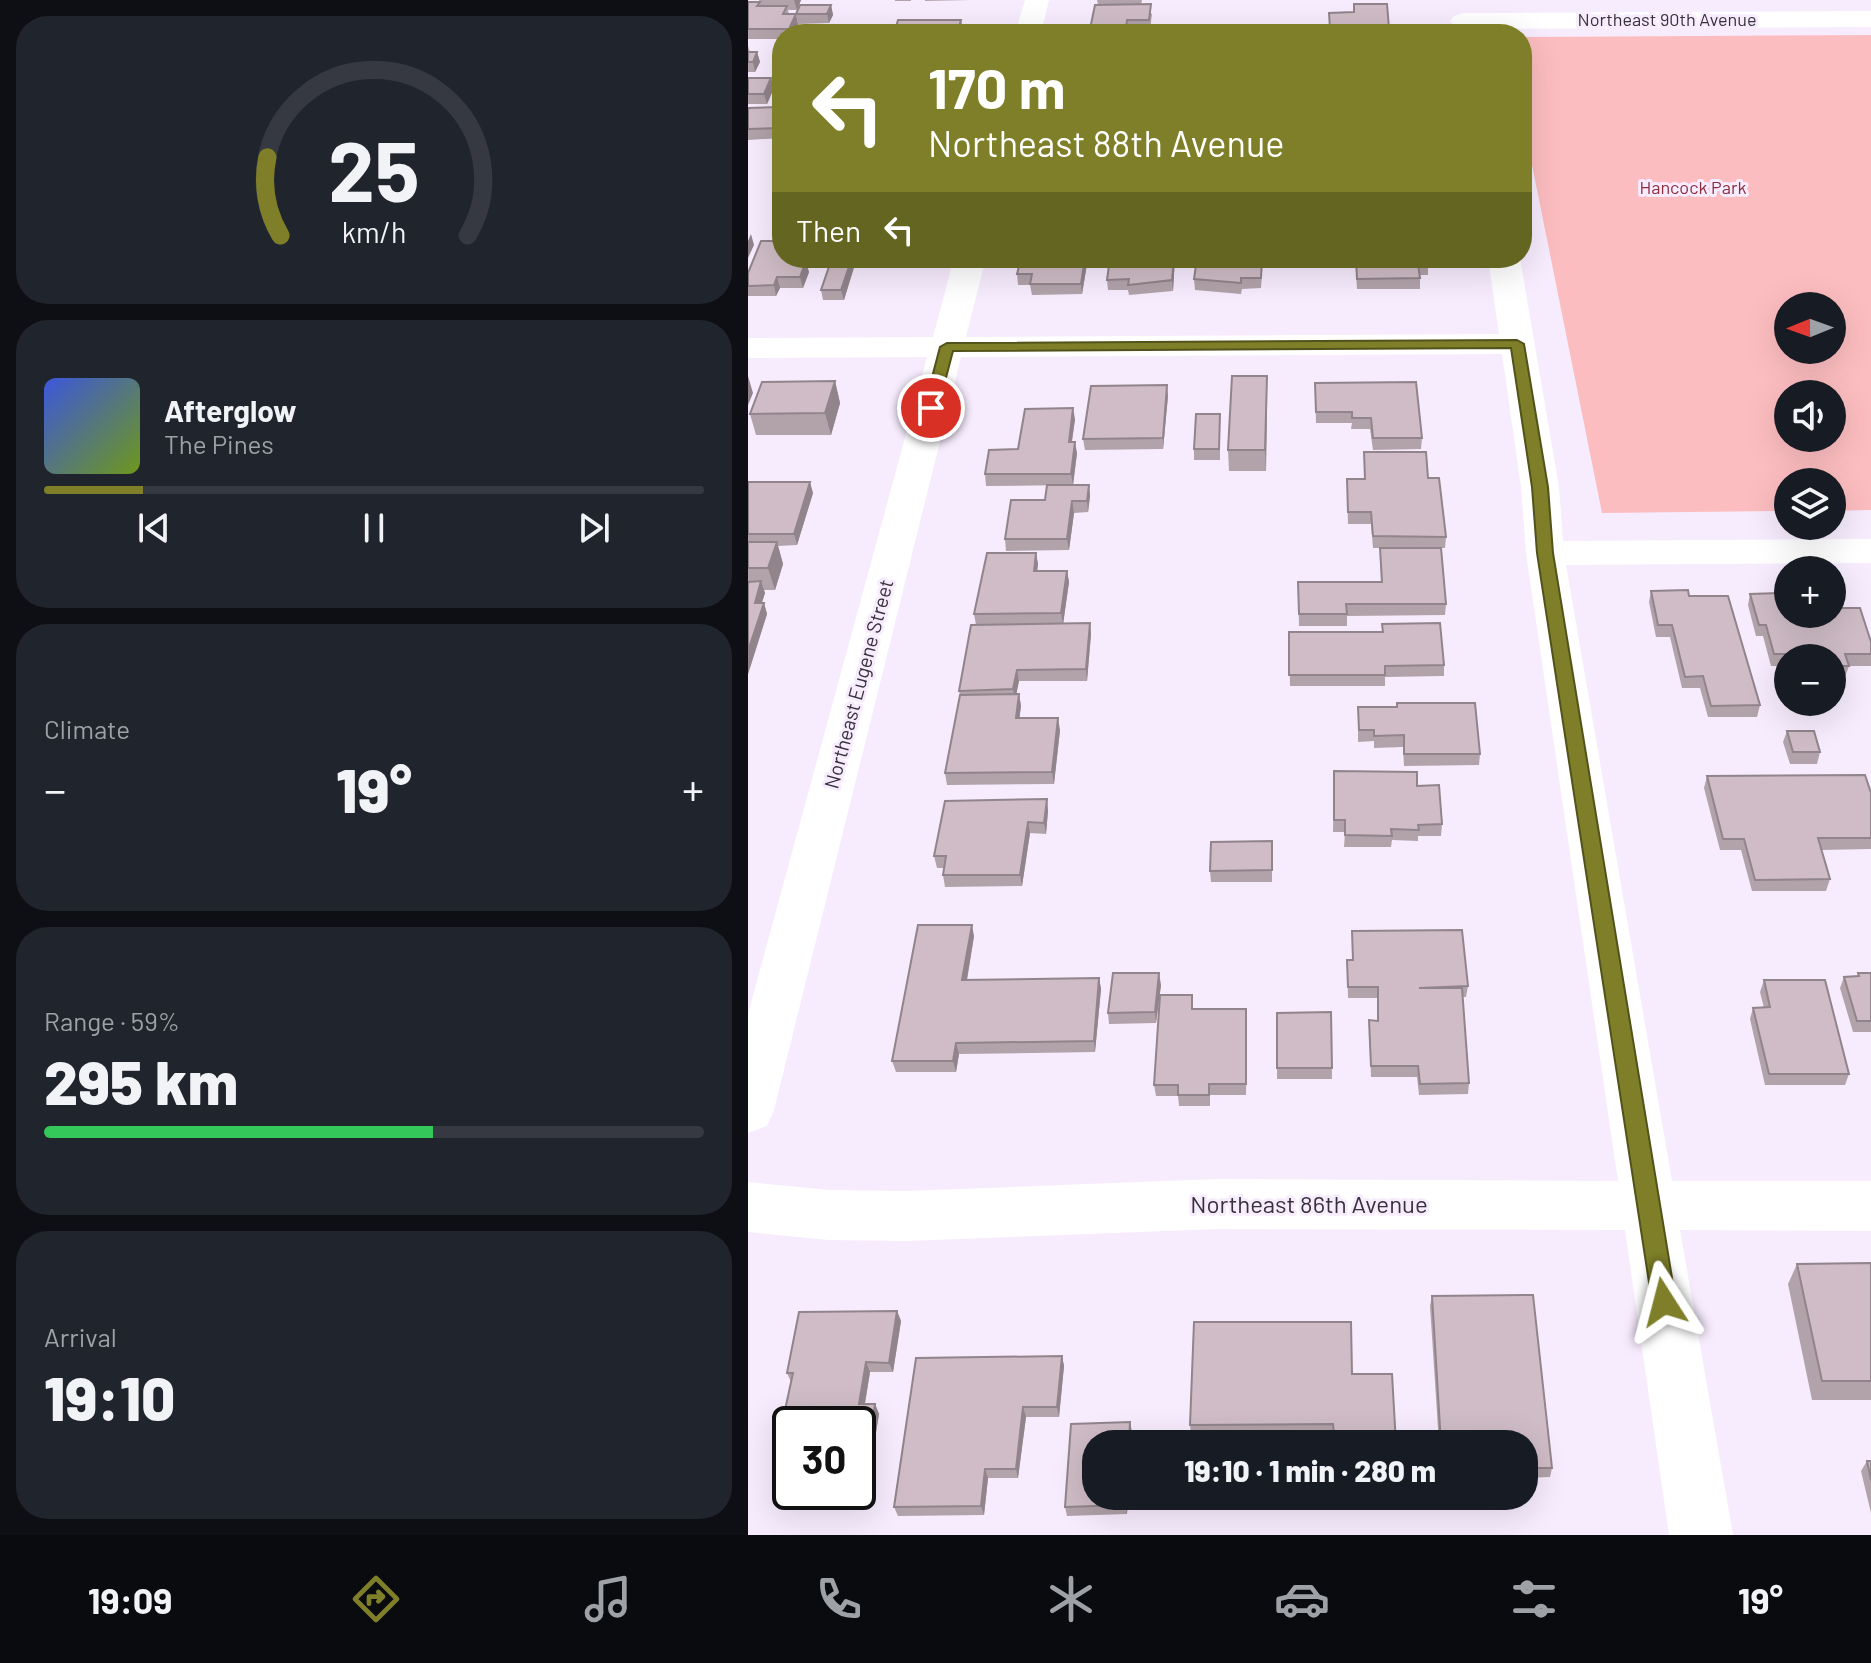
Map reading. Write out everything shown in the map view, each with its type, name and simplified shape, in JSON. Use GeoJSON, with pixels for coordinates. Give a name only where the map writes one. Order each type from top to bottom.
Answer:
{"type":"FeatureCollection","features":[{"type":"Feature","properties":{"kind":"street"},"geometry":{"type":"LineString","coordinates":[[1031,24],[1037,0]]}},
{"type":"Feature","properties":{"kind":"street","name":"Northeast 90th Avenue"},"geometry":{"type":"LineString","coordinates":[[1463,18],[1871,19]]}},
{"type":"Feature","properties":{"kind":"street","name":"Northeast Eugene Street"},"geometry":{"type":"LineString","coordinates":[[748,1110],[967,268]]}},
{"type":"Feature","properties":{"kind":"street"},"geometry":{"type":"LineString","coordinates":[[1506,268],[1540,487],[1545,553],[1701,1535]]}},
{"type":"Feature","properties":{"kind":"street"},"geometry":{"type":"LineString","coordinates":[[748,348],[1517,344]]}},
{"type":"Feature","properties":{"kind":"street"},"geometry":{"type":"LineString","coordinates":[[1545,553],[1871,551]]}},
{"type":"Feature","properties":{"kind":"street","name":"Northeast 86th Avenue"},"geometry":{"type":"LineString","coordinates":[[748,1207],[829,1215],[921,1216],[1218,1204],[1871,1206]]}},
{"type":"Feature","properties":{"kind":"green space","name":"Hancock Park"},"geometry":{"type":"Polygon","coordinates":[[[1871,35],[1871,510],[1846,511],[1846,468],[1774,468],[1774,511],[1602,513],[1532,165],[1532,37],[1871,35]]]}},
{"type":"Feature","properties":{"kind":"building"},"geometry":{"type":"Polygon","coordinates":[[[748,2],[760,2],[757,6],[787,6],[783,14],[796,14],[791,24],[772,24],[772,29],[748,29],[748,2]]]}},
{"type":"Feature","properties":{"kind":"building"},"geometry":{"type":"Polygon","coordinates":[[[1151,4],[1149,20],[1127,20],[1127,24],[1091,24],[1095,5],[1151,4]]]}},
{"type":"Feature","properties":{"kind":"building"},"geometry":{"type":"Polygon","coordinates":[[[1354,4],[1387,4],[1389,24],[1330,24],[1329,13],[1354,12],[1354,4]]]}},
{"type":"Feature","properties":{"kind":"building"},"geometry":{"type":"Polygon","coordinates":[[[800,5],[831,5],[827,14],[796,14],[800,5]]]}},
{"type":"Feature","properties":{"kind":"building"},"geometry":{"type":"Polygon","coordinates":[[[898,20],[961,20],[960,24],[897,24],[898,20]]]}},
{"type":"Feature","properties":{"kind":"building"},"geometry":{"type":"Polygon","coordinates":[[[748,52],[757,52],[753,62],[748,62],[748,52]]]}},
{"type":"Feature","properties":{"kind":"building"},"geometry":{"type":"Polygon","coordinates":[[[748,78],[771,78],[764,94],[748,94],[748,78]]]}},
{"type":"Feature","properties":{"kind":"building"},"geometry":{"type":"Polygon","coordinates":[[[772,107],[772,128],[748,129],[748,108],[772,107]]]}},
{"type":"Feature","properties":{"kind":"building"},"geometry":{"type":"Polygon","coordinates":[[[761,241],[772,241],[772,268],[803,268],[800,277],[777,277],[774,285],[748,286],[748,273],[761,241]]]}},
{"type":"Feature","properties":{"kind":"building"},"geometry":{"type":"Polygon","coordinates":[[[829,268],[849,268],[841,290],[821,290],[829,268]]]}},
{"type":"Feature","properties":{"kind":"building"},"geometry":{"type":"Polygon","coordinates":[[[1018,268],[1083,268],[1081,284],[1030,284],[1032,274],[1017,274],[1018,268]]]}},
{"type":"Feature","properties":{"kind":"building"},"geometry":{"type":"Polygon","coordinates":[[[1109,268],[1173,268],[1172,280],[1128,285],[1129,279],[1107,280],[1109,268]]]}},
{"type":"Feature","properties":{"kind":"building"},"geometry":{"type":"Polygon","coordinates":[[[1196,268],[1262,268],[1261,278],[1241,278],[1241,283],[1194,279],[1196,268]]]}},
{"type":"Feature","properties":{"kind":"building"},"geometry":{"type":"Polygon","coordinates":[[[1356,268],[1419,268],[1420,278],[1357,279],[1356,268]]]}},
{"type":"Feature","properties":{"kind":"building"},"geometry":{"type":"Polygon","coordinates":[[[1232,376],[1267,376],[1265,450],[1228,450],[1232,376]]]}},
{"type":"Feature","properties":{"kind":"building"},"geometry":{"type":"Polygon","coordinates":[[[835,381],[825,413],[750,414],[762,382],[835,381]]]}},
{"type":"Feature","properties":{"kind":"building"},"geometry":{"type":"Polygon","coordinates":[[[1416,382],[1422,438],[1373,438],[1371,418],[1352,418],[1352,412],[1316,412],[1315,383],[1416,382]]]}},
{"type":"Feature","properties":{"kind":"building"},"geometry":{"type":"Polygon","coordinates":[[[1167,385],[1163,438],[1083,439],[1091,386],[1167,385]]]}},
{"type":"Feature","properties":{"kind":"building"},"geometry":{"type":"Polygon","coordinates":[[[1073,408],[1069,442],[1075,442],[1071,474],[985,474],[989,450],[1018,449],[1025,409],[1073,408]]]}},
{"type":"Feature","properties":{"kind":"building"},"geometry":{"type":"Polygon","coordinates":[[[1196,414],[1220,414],[1219,449],[1194,449],[1196,414]]]}},
{"type":"Feature","properties":{"kind":"building"},"geometry":{"type":"Polygon","coordinates":[[[1364,452],[1426,452],[1428,478],[1439,478],[1446,537],[1373,536],[1371,512],[1348,512],[1347,479],[1365,479],[1364,452]]]}},
{"type":"Feature","properties":{"kind":"building"},"geometry":{"type":"Polygon","coordinates":[[[748,482],[810,482],[794,534],[748,534],[748,482]]]}},
{"type":"Feature","properties":{"kind":"building"},"geometry":{"type":"Polygon","coordinates":[[[1047,485],[1089,485],[1087,501],[1072,501],[1067,539],[1005,539],[1011,500],[1045,500],[1047,485]]]}},
{"type":"Feature","properties":{"kind":"building"},"geometry":{"type":"Polygon","coordinates":[[[748,542],[777,542],[768,568],[748,568],[748,542]]]}},
{"type":"Feature","properties":{"kind":"building"},"geometry":{"type":"Polygon","coordinates":[[[1380,548],[1441,548],[1446,604],[1346,604],[1347,614],[1299,614],[1298,582],[1382,582],[1380,548]]]}},
{"type":"Feature","properties":{"kind":"building"},"geometry":{"type":"Polygon","coordinates":[[[987,553],[1036,553],[1034,571],[1067,571],[1061,613],[974,614],[987,553]]]}},
{"type":"Feature","properties":{"kind":"building"},"geometry":{"type":"Polygon","coordinates":[[[761,581],[755,603],[764,603],[748,651],[748,582],[761,581]]]}},
{"type":"Feature","properties":{"kind":"building"},"geometry":{"type":"Polygon","coordinates":[[[1688,590],[1689,596],[1728,596],[1760,705],[1711,706],[1703,676],[1685,677],[1672,625],[1658,625],[1651,591],[1688,590]]]}},
{"type":"Feature","properties":{"kind":"building"},"geometry":{"type":"Polygon","coordinates":[[[1774,593],[1774,628],[1846,628],[1846,608],[1860,608],[1871,642],[1871,654],[1846,654],[1846,644],[1774,644],[1774,654],[1766,625],[1759,625],[1750,594],[1774,593]]]}},
{"type":"Feature","properties":{"kind":"building"},"geometry":{"type":"Polygon","coordinates":[[[1090,623],[1086,669],[1017,670],[1013,689],[959,691],[971,625],[1090,623]]]}},
{"type":"Feature","properties":{"kind":"building"},"geometry":{"type":"Polygon","coordinates":[[[1440,623],[1444,665],[1385,666],[1385,675],[1289,675],[1289,632],[1383,632],[1382,624],[1440,623]]]}},
{"type":"Feature","properties":{"kind":"building"},"geometry":{"type":"Polygon","coordinates":[[[1019,694],[1016,718],[1058,718],[1052,772],[945,773],[960,695],[1019,694]]]}},
{"type":"Feature","properties":{"kind":"building"},"geometry":{"type":"Polygon","coordinates":[[[1397,703],[1475,703],[1480,754],[1404,754],[1404,735],[1374,736],[1374,730],[1359,730],[1358,707],[1397,707],[1397,703]]]}},
{"type":"Feature","properties":{"kind":"building"},"geometry":{"type":"Polygon","coordinates":[[[1787,731],[1814,731],[1820,752],[1793,752],[1787,731]]]}},
{"type":"Feature","properties":{"kind":"building"},"geometry":{"type":"Polygon","coordinates":[[[1334,771],[1417,772],[1417,786],[1439,785],[1442,824],[1418,825],[1419,830],[1391,829],[1392,836],[1345,835],[1345,820],[1334,820],[1334,771]]]}},
{"type":"Feature","properties":{"kind":"building"},"geometry":{"type":"Polygon","coordinates":[[[1865,775],[1871,793],[1871,838],[1818,838],[1830,879],[1755,880],[1744,839],[1723,839],[1707,776],[1865,775]]]}},
{"type":"Feature","properties":{"kind":"building"},"geometry":{"type":"Polygon","coordinates":[[[1047,799],[1044,823],[1028,822],[1020,875],[943,875],[946,856],[934,856],[945,801],[1047,799]]]}},
{"type":"Feature","properties":{"kind":"building"},"geometry":{"type":"Polygon","coordinates":[[[1272,841],[1272,870],[1210,871],[1211,842],[1272,841]]]}},
{"type":"Feature","properties":{"kind":"building"},"geometry":{"type":"Polygon","coordinates":[[[918,925],[972,925],[962,980],[1099,978],[1094,1041],[956,1043],[953,1061],[892,1061],[918,925]]]}},
{"type":"Feature","properties":{"kind":"building"},"geometry":{"type":"Polygon","coordinates":[[[1462,930],[1468,986],[1419,988],[1462,988],[1469,1083],[1420,1084],[1418,1066],[1371,1066],[1369,1020],[1378,1021],[1378,987],[1348,987],[1347,960],[1353,960],[1352,931],[1462,930]]]}},
{"type":"Feature","properties":{"kind":"building"},"geometry":{"type":"Polygon","coordinates":[[[1113,973],[1159,973],[1155,1012],[1108,1013],[1113,973]]]}},
{"type":"Feature","properties":{"kind":"building"},"geometry":{"type":"Polygon","coordinates":[[[1858,973],[1871,973],[1871,1021],[1857,1021],[1844,977],[1859,976],[1858,973]]]}},
{"type":"Feature","properties":{"kind":"building"},"geometry":{"type":"Polygon","coordinates":[[[1764,980],[1825,980],[1849,1074],[1769,1074],[1753,1008],[1770,1007],[1764,980]]]}},
{"type":"Feature","properties":{"kind":"building"},"geometry":{"type":"Polygon","coordinates":[[[1160,995],[1192,995],[1192,1009],[1246,1009],[1246,1084],[1209,1084],[1209,1095],[1178,1095],[1178,1085],[1154,1085],[1160,995]]]}},
{"type":"Feature","properties":{"kind":"building"},"geometry":{"type":"Polygon","coordinates":[[[1331,1012],[1332,1068],[1277,1068],[1277,1013],[1331,1012]]]}},
{"type":"Feature","properties":{"kind":"building"},"geometry":{"type":"Polygon","coordinates":[[[1871,1263],[1871,1381],[1822,1381],[1797,1264],[1871,1263]]]}},
{"type":"Feature","properties":{"kind":"building"},"geometry":{"type":"Polygon","coordinates":[[[1533,1295],[1552,1468],[1538,1468],[1538,1430],[1440,1430],[1432,1296],[1533,1295]]]}},
{"type":"Feature","properties":{"kind":"building"},"geometry":{"type":"Polygon","coordinates":[[[897,1311],[889,1363],[866,1362],[859,1404],[875,1406],[786,1406],[793,1373],[787,1373],[799,1312],[897,1311]]]}},
{"type":"Feature","properties":{"kind":"building"},"geometry":{"type":"Polygon","coordinates":[[[1194,1322],[1351,1322],[1352,1374],[1392,1374],[1395,1430],[1334,1430],[1333,1424],[1190,1425],[1194,1322]]]}},
{"type":"Feature","properties":{"kind":"building"},"geometry":{"type":"Polygon","coordinates":[[[1062,1356],[1057,1407],[1023,1407],[1016,1469],[985,1469],[981,1506],[894,1507],[916,1358],[1062,1356]]]}},
{"type":"Feature","properties":{"kind":"building"},"geometry":{"type":"Polygon","coordinates":[[[1130,1422],[1130,1430],[1082,1430],[1082,1506],[1065,1507],[1071,1424],[1130,1422]]]}},
{"type":"Feature","properties":{"kind":"route"},"geometry":{"type":"LineString","coordinates":[[931,408],[947,347],[1517,344],[1540,487],[1545,553],[1664,1302]]}}]}
